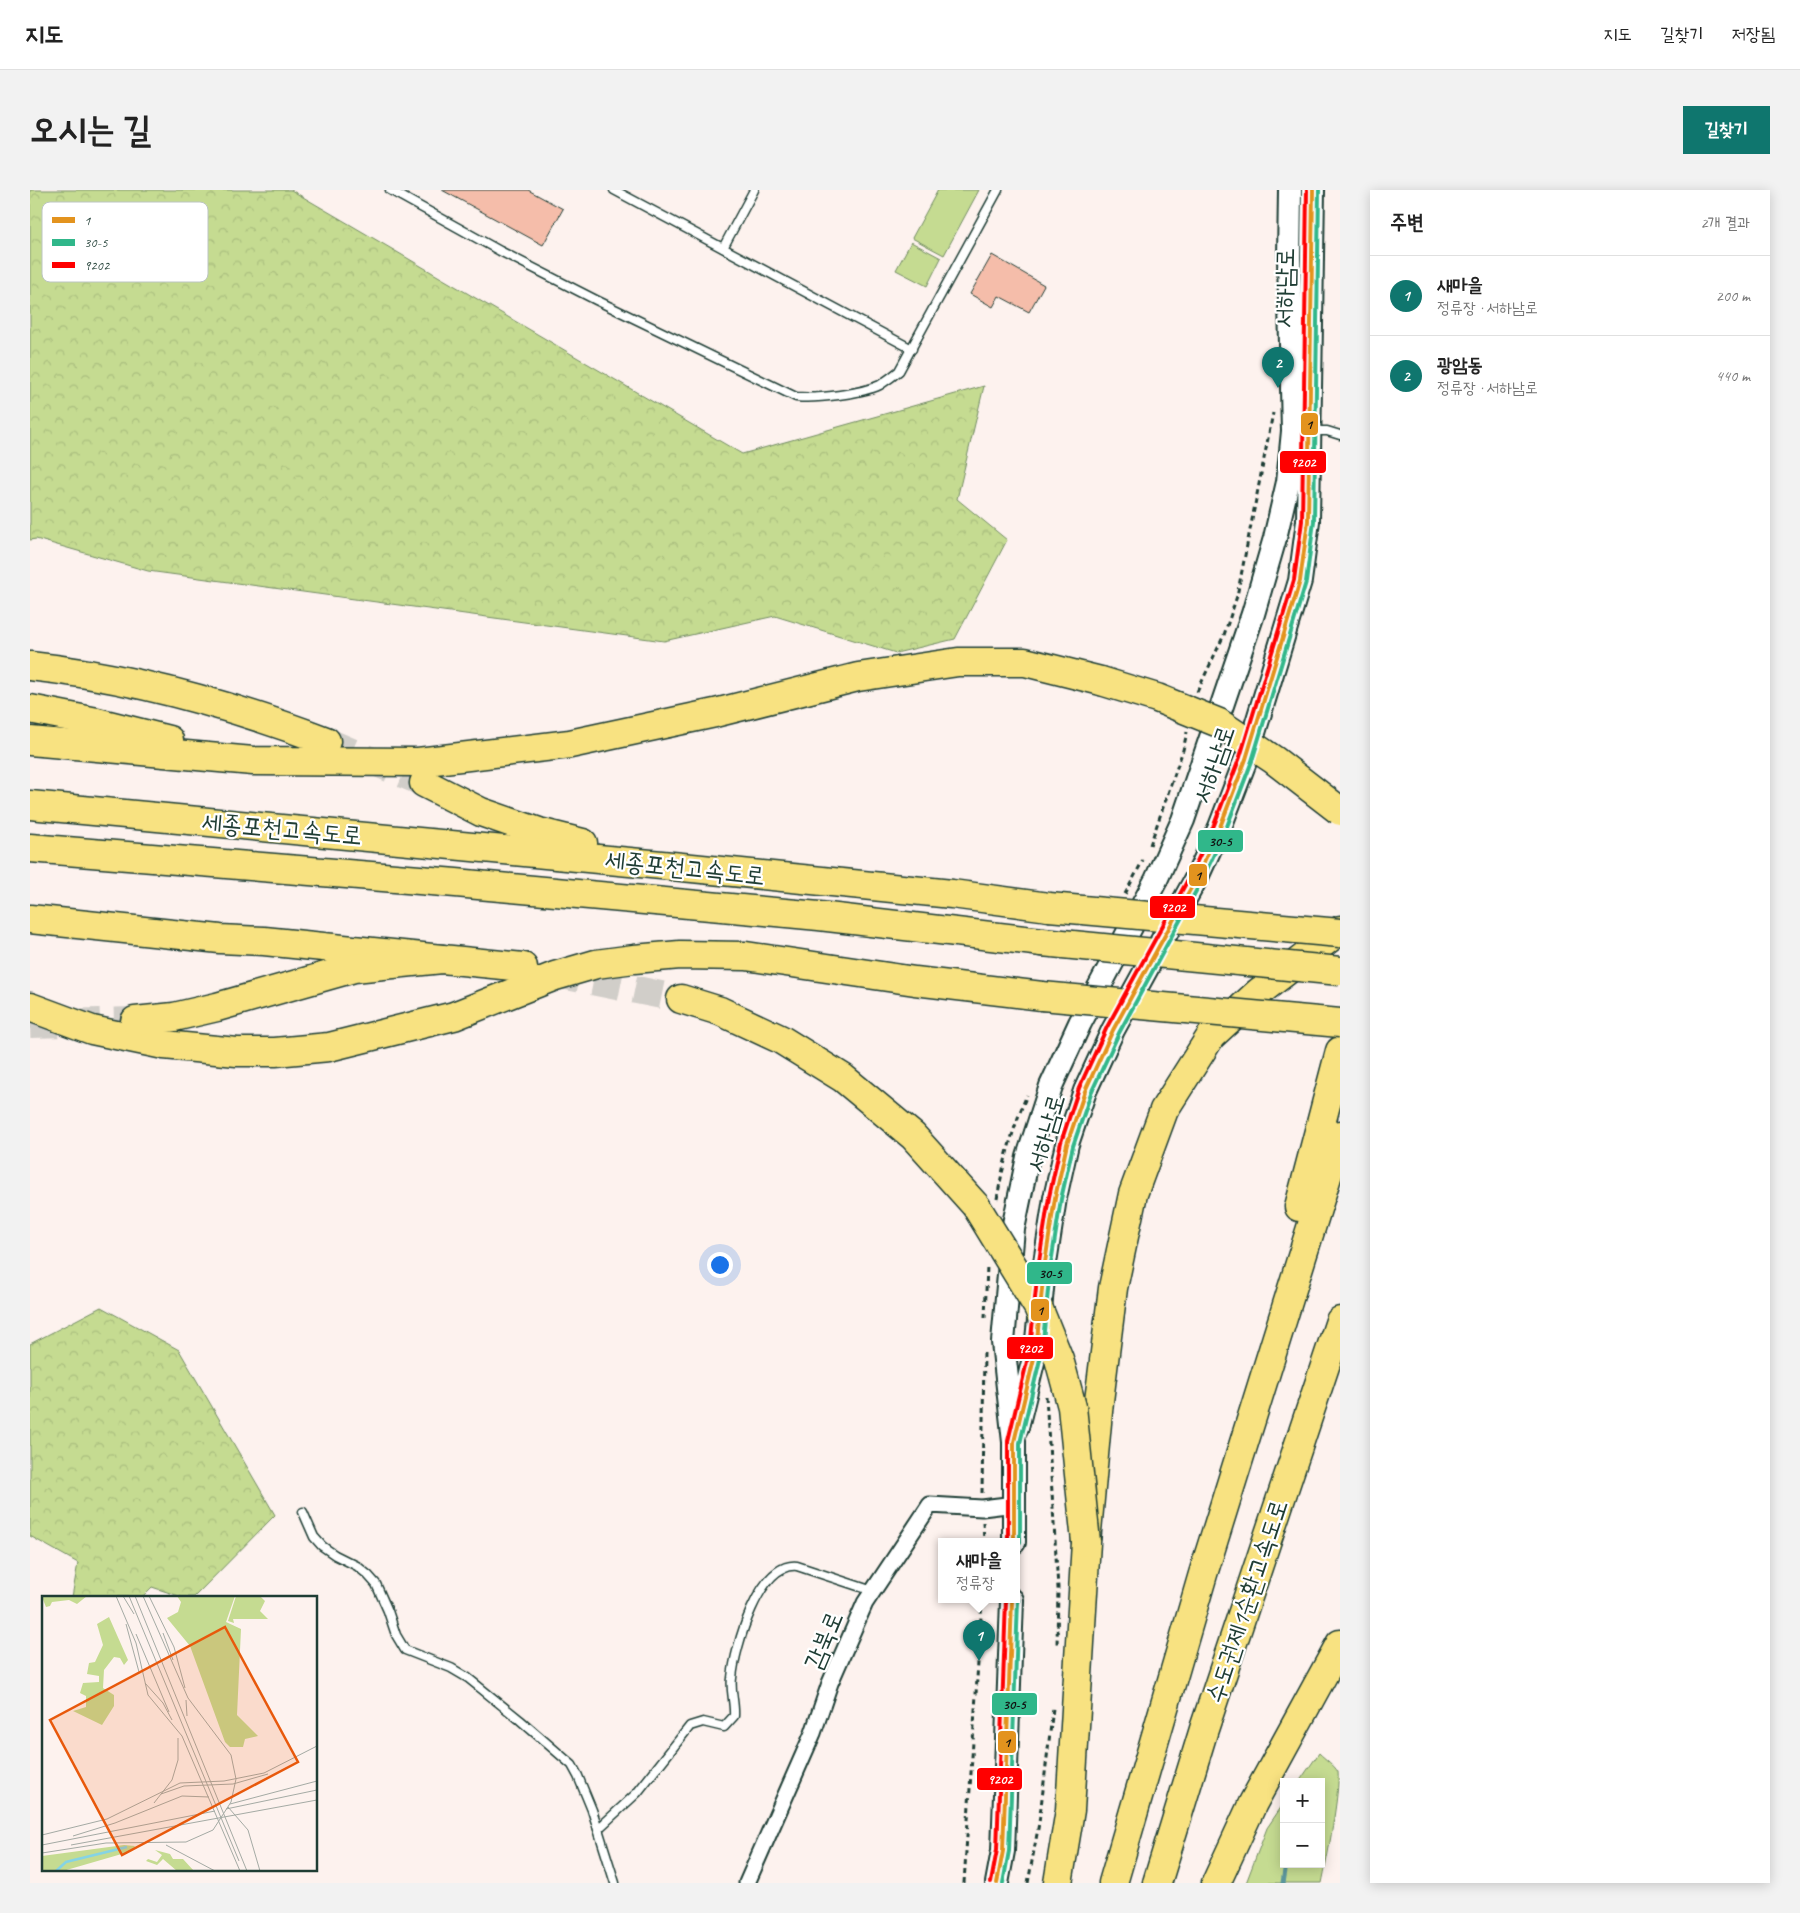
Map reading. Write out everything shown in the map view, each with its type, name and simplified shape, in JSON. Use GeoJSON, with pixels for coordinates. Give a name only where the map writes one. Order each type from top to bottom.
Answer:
{"type":"FeatureCollection","features":[{"type":"Feature","properties":{"kind":"highway"},"geometry":{"type":"LineString","coordinates":[[30,741],[253,761],[418,762],[570,744],[715,713],[858,677],[958,662],[1025,662],[1101,681],[1157,698],[1219,724],[1274,760],[1340,811]]}},
{"type":"Feature","properties":{"kind":"highway"},"geometry":{"type":"LineString","coordinates":[[30,666],[103,678],[213,702],[326,741]]}},
{"type":"Feature","properties":{"kind":"highway"},"geometry":{"type":"LineString","coordinates":[[30,709],[97,722],[253,761]]}},
{"type":"Feature","properties":{"kind":"highway"},"geometry":{"type":"LineString","coordinates":[[424,783],[481,812],[539,832],[672,866]]}},
{"type":"Feature","properties":{"kind":"highway"},"geometry":{"type":"LineString","coordinates":[[30,801],[87,810]]}},
{"type":"Feature","properties":{"kind":"highway","name":"세종포천고속도로"},"geometry":{"type":"LineString","coordinates":[[30,805],[952,894],[1049,907],[1340,932]]}},
{"type":"Feature","properties":{"kind":"highway","name":"세종포천고속도로"},"geometry":{"type":"LineString","coordinates":[[30,848],[456,883],[819,916],[1042,942],[1340,971]]}},
{"type":"Feature","properties":{"kind":"highway"},"geometry":{"type":"LineString","coordinates":[[30,919],[220,940],[264,941],[523,967]]}},
{"type":"Feature","properties":{"kind":"highway"},"geometry":{"type":"LineString","coordinates":[[1058,1883],[1070,1810],[1086,1542],[1099,1401],[1113,1288],[1133,1194],[1164,1110],[1211,1036],[1259,992],[1340,932]]}},
{"type":"Feature","properties":{"kind":"highway"},"geometry":{"type":"LineString","coordinates":[[30,1007],[92,1030],[164,1045],[237,1052],[275,1052],[329,1047],[454,1016],[555,976],[596,964],[680,955],[746,956],[915,981],[1042,996],[1340,1023]]}},
{"type":"Feature","properties":{"kind":"highway"},"geometry":{"type":"LineString","coordinates":[[135,1021],[174,1017],[217,1007],[354,968],[442,959]]}},
{"type":"Feature","properties":{"kind":"highway"},"geometry":{"type":"LineString","coordinates":[[681,999],[720,1011],[780,1039],[843,1078],[912,1136],[986,1205],[1038,1307],[1059,1358],[1072,1407],[1086,1542]]}},
{"type":"Feature","properties":{"kind":"highway","name":"수도권제1순환고속도로"},"geometry":{"type":"LineString","coordinates":[[1203,1574],[1340,1051]]}},
{"type":"Feature","properties":{"kind":"highway","name":"수도권제1순환고속도로"},"geometry":{"type":"LineString","coordinates":[[1113,1883],[1203,1574],[1340,1135]]}},
{"type":"Feature","properties":{"kind":"highway","name":"수도권제1순환고속도로"},"geometry":{"type":"LineString","coordinates":[[1158,1883],[1204,1729],[1340,1321]]}},
{"type":"Feature","properties":{"kind":"highway"},"geometry":{"type":"LineString","coordinates":[[1216,1883],[1253,1803],[1340,1644]]}},
{"type":"Feature","properties":{"kind":"main road","name":"서하남로"},"geometry":{"type":"LineString","coordinates":[[1014,1442],[1036,1350],[1044,1269],[1055,1198],[1067,1144],[1085,1091],[1114,1030],[1197,877],[1220,827],[1246,759],[1300,581],[1308,521],[1289,258],[1290,190]]}},
{"type":"Feature","properties":{"kind":"main road","name":"서하남로"},"geometry":{"type":"LineString","coordinates":[[1014,1538],[1014,1442],[1003,1342],[1013,1229],[1028,1157],[1051,1086],[1080,1023],[1156,880],[1183,820],[1253,614],[1275,538],[1300,431],[1313,190]]}},
{"type":"Feature","properties":{"kind":"main road"},"geometry":{"type":"LineString","coordinates":[[997,1883],[1003,1852],[1012,1603]]}},
{"type":"Feature","properties":{"kind":"street","name":"감북로"},"geometry":{"type":"LineString","coordinates":[[747,1883],[814,1733],[830,1684],[865,1603],[930,1505],[982,1508],[1015,1504]]}},
{"type":"Feature","properties":{"kind":"lane"},"geometry":{"type":"LineString","coordinates":[[390,190],[500,251],[596,300],[796,397],[812,398],[849,393],[879,385],[899,371],[998,190]]}},
{"type":"Feature","properties":{"kind":"lane"},"geometry":{"type":"LineString","coordinates":[[614,190],[912,349]]}},
{"type":"Feature","properties":{"kind":"lane"},"geometry":{"type":"LineString","coordinates":[[723,248],[754,190]]}},
{"type":"Feature","properties":{"kind":"lane"},"geometry":{"type":"LineString","coordinates":[[1300,431],[1327,431],[1340,435]]}},
{"type":"Feature","properties":{"kind":"lane"},"geometry":{"type":"LineString","coordinates":[[303,1512],[314,1537],[322,1546],[357,1566],[376,1584],[396,1635],[406,1650],[451,1668],[468,1678],[572,1764],[581,1782],[616,1883]]}},
{"type":"Feature","properties":{"kind":"lane"},"geometry":{"type":"LineString","coordinates":[[598,1829],[637,1793],[690,1726],[703,1722],[724,1727],[734,1716],[732,1678],[740,1643],[756,1599],[773,1575],[789,1565],[797,1566],[873,1591]]}},
{"type":"Feature","properties":{"kind":"path"},"geometry":{"type":"LineString","coordinates":[[1194,701],[1224,635],[1237,596],[1274,407]]}},
{"type":"Feature","properties":{"kind":"path"},"geometry":{"type":"LineString","coordinates":[[1148,850],[1183,750],[1188,730]]}},
{"type":"Feature","properties":{"kind":"path"},"geometry":{"type":"LineString","coordinates":[[1120,902],[1143,859]]}},
{"type":"Feature","properties":{"kind":"path"},"geometry":{"type":"LineString","coordinates":[[986,1205],[1001,1176],[1021,1108],[1028,1091]]}},
{"type":"Feature","properties":{"kind":"path"},"geometry":{"type":"LineString","coordinates":[[985,1319],[987,1261]]}},
{"type":"Feature","properties":{"kind":"path"},"geometry":{"type":"LineString","coordinates":[[984,1347],[982,1508],[984,1538]]}},
{"type":"Feature","properties":{"kind":"path"},"geometry":{"type":"LineString","coordinates":[[964,1883],[982,1603]]}},
{"type":"Feature","properties":{"kind":"green space"},"geometry":{"type":"Polygon","coordinates":[[[30,190],[291,190],[742,454],[984,386],[957,499],[1007,540],[955,639],[896,653],[775,616],[664,641],[148,571],[36,539],[30,540],[30,190]]]}},
{"type":"Feature","properties":{"kind":"green space"},"geometry":{"type":"Polygon","coordinates":[[[938,190],[979,190],[944,255],[912,238],[938,190]]]}},
{"type":"Feature","properties":{"kind":"green space"},"geometry":{"type":"Polygon","coordinates":[[[911,242],[941,258],[927,286],[896,270],[911,242]]]}},
{"type":"Feature","properties":{"kind":"green space"},"geometry":{"type":"Polygon","coordinates":[[[101,1307],[179,1350],[275,1515],[195,1596],[179,1596],[152,1587],[143,1596],[72,1596],[78,1563],[30,1536],[30,1344],[101,1307]]]}},
{"type":"Feature","properties":{"kind":"green space"},"geometry":{"type":"Polygon","coordinates":[[[1319,1753],[1338,1772],[1335,1810],[1325,1868],[1325,1778],[1302,1778],[1319,1753]]]}},
{"type":"Feature","properties":{"kind":"green space"},"geometry":{"type":"Polygon","coordinates":[[[1280,1809],[1280,1868],[1325,1868],[1322,1883],[1246,1883],[1267,1828],[1280,1809]]]}},
{"type":"Feature","properties":{"kind":"building"},"geometry":{"type":"Polygon","coordinates":[[[442,190],[528,190],[563,209],[543,245],[442,190]]]}},
{"type":"Feature","properties":{"kind":"building"},"geometry":{"type":"Polygon","coordinates":[[[992,255],[1044,285],[1029,312],[999,296],[993,307],[970,294],[992,255]]]}},
{"type":"Feature","properties":{"kind":"waterway"},"geometry":{"type":"LineString","coordinates":[[1283,1883],[1285,1868]]}},
{"type":"Feature","properties":{"kind":"tunnel"},"geometry":{"type":"LineString","coordinates":[[326,741],[424,783]]}},
{"type":"Feature","properties":{"kind":"tunnel"},"geometry":{"type":"LineString","coordinates":[[552,973],[681,999]]}},
{"type":"Feature","properties":{"kind":"tunnel"},"geometry":{"type":"LineString","coordinates":[[30,1024],[135,1021]]}},
{"type":"Feature","properties":{"kind":"transit line","name":"9202"},"geometry":{"type":"LineString","coordinates":[[1008,1538],[1008,1441],[1030,1349],[1038,1268],[1049,1197],[1061,1142],[1079,1088],[1107,1027],[1191,874],[1214,825],[1240,757],[1294,580],[1302,521],[1307,190]]}},
{"type":"Feature","properties":{"kind":"transit line","name":"1"},"geometry":{"type":"LineString","coordinates":[[1014,1538],[1014,1442],[1036,1350],[1044,1269],[1055,1198],[1067,1144],[1085,1091],[1113,1030],[1197,877],[1220,827],[1246,759],[1300,581],[1308,521],[1313,190]]}},
{"type":"Feature","properties":{"kind":"transit line","name":"30-5"},"geometry":{"type":"LineString","coordinates":[[1020,1542],[1020,1443],[1042,1351],[1050,1270],[1061,1199],[1073,1146],[1091,1093],[1119,1033],[1202,880],[1226,829],[1252,761],[1306,582],[1314,521],[1319,190]]}},
{"type":"Feature","properties":{"kind":"transit line","name":"9202"},"geometry":{"type":"LineString","coordinates":[[991,1882],[997,1850],[1006,1603]]}},
{"type":"Feature","properties":{"kind":"transit line","name":"1"},"geometry":{"type":"LineString","coordinates":[[997,1883],[1003,1851],[1012,1603]]}},
{"type":"Feature","properties":{"kind":"transit line","name":"30-5"},"geometry":{"type":"LineString","coordinates":[[1003,1883],[1009,1851],[1018,1603]]}},
{"type":"Feature","properties":{"kind":"place","name":"광암동"},"geometry":{"type":"Point","coordinates":[1278,388]}},
{"type":"Feature","properties":{"kind":"place","name":"새마을"},"geometry":{"type":"Point","coordinates":[979,1661]}}]}
